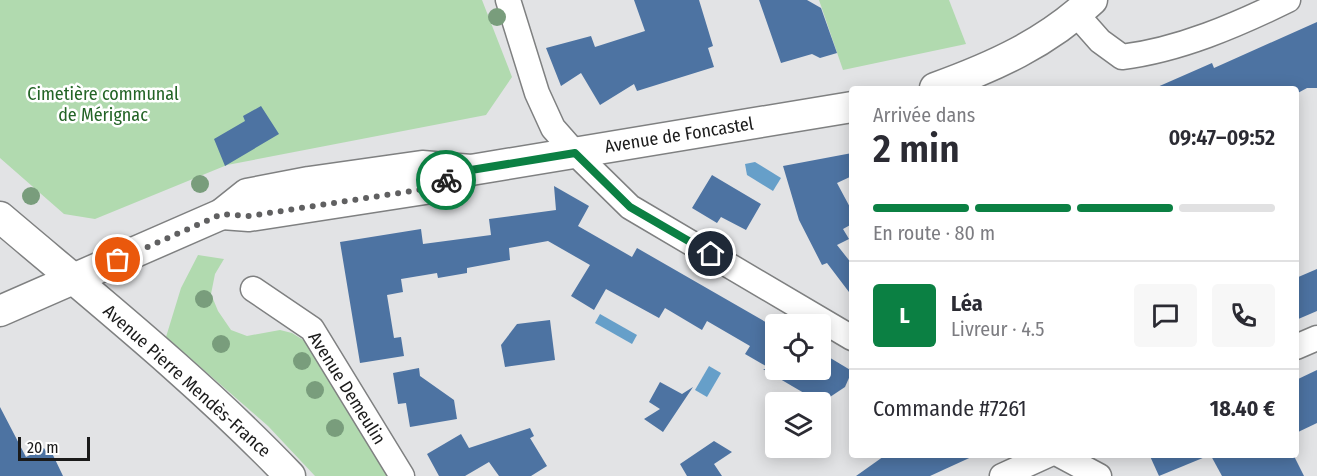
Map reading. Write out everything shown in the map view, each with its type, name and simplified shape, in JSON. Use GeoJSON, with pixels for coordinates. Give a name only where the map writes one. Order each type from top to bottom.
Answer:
{"type":"FeatureCollection","features":[{"type":"Feature","properties":{"kind":"street"},"geometry":{"type":"LineString","coordinates":[[508,0],[537,93],[554,128],[575,153],[630,207],[849,336]]}},
{"type":"Feature","properties":{"kind":"street"},"geometry":{"type":"LineString","coordinates":[[941,86],[981,72],[1019,53],[1052,34],[1084,7],[1100,41],[1122,57],[1151,54],[1253,17],[1288,0]]}},
{"type":"Feature","properties":{"kind":"street","name":"Avenue de Foncastel"},"geometry":{"type":"LineString","coordinates":[[0,311],[222,214],[249,216],[425,189],[471,170],[849,107]]}},
{"type":"Feature","properties":{"kind":"street","name":"Avenue Pierre Mendès-France"},"geometry":{"type":"LineString","coordinates":[[0,217],[244,428],[290,476]]}},
{"type":"Feature","properties":{"kind":"street","name":"Avenue Demeulin"},"geometry":{"type":"LineString","coordinates":[[253,288],[312,329],[402,476]]}},
{"type":"Feature","properties":{"kind":"street"},"geometry":{"type":"LineString","coordinates":[[1299,346],[1317,338]]}},
{"type":"Feature","properties":{"kind":"street"},"geometry":{"type":"LineString","coordinates":[[1002,476],[1041,458]]}},
{"type":"Feature","properties":{"kind":"street"},"geometry":{"type":"LineString","coordinates":[[1065,458],[1099,476]]}},
{"type":"Feature","properties":{"kind":"green space","name":"Cimetière communal de Mérignac"},"geometry":{"type":"Polygon","coordinates":[[[0,0],[482,0],[512,77],[486,115],[227,165],[95,219],[64,214],[0,158],[0,0]]]}},
{"type":"Feature","properties":{"kind":"green space"},"geometry":{"type":"Polygon","coordinates":[[[819,0],[949,0],[966,44],[843,70],[819,0]]]}},
{"type":"Feature","properties":{"kind":"green space"},"geometry":{"type":"Polygon","coordinates":[[[198,255],[224,259],[215,274],[211,294],[218,311],[231,330],[247,336],[280,330],[292,333],[316,348],[390,476],[315,476],[268,426],[166,337],[181,288],[198,255]]]}},
{"type":"Feature","properties":{"kind":"water"},"geometry":{"type":"Polygon","coordinates":[[[755,162],[781,178],[773,191],[747,175],[745,164],[755,162]]]}},
{"type":"Feature","properties":{"kind":"water"},"geometry":{"type":"Polygon","coordinates":[[[600,314],[637,335],[632,344],[595,323],[600,314]]]}},
{"type":"Feature","properties":{"kind":"water"},"geometry":{"type":"Polygon","coordinates":[[[709,366],[721,373],[707,397],[695,390],[709,366]]]}},
{"type":"Feature","properties":{"kind":"building"},"geometry":{"type":"Polygon","coordinates":[[[634,0],[699,0],[713,46],[708,48],[714,67],[637,91],[634,84],[600,105],[581,73],[561,86],[546,48],[591,36],[595,47],[645,31],[634,0]]]}},
{"type":"Feature","properties":{"kind":"building"},"geometry":{"type":"Polygon","coordinates":[[[759,0],[807,0],[821,8],[837,53],[820,58],[812,54],[781,63],[759,0]]]}},
{"type":"Feature","properties":{"kind":"building"},"geometry":{"type":"Polygon","coordinates":[[[1317,22],[1317,88],[1307,88],[1299,92],[1299,86],[1160,86],[1212,63],[1214,68],[1317,22]]]}},
{"type":"Feature","properties":{"kind":"building"},"geometry":{"type":"Polygon","coordinates":[[[261,106],[279,134],[225,166],[214,139],[245,121],[243,116],[261,106]]]}},
{"type":"Feature","properties":{"kind":"building"},"geometry":{"type":"Polygon","coordinates":[[[849,154],[849,177],[837,183],[849,205],[849,226],[843,229],[849,239],[837,245],[849,260],[849,292],[827,263],[822,265],[799,220],[783,166],[849,154]]]}},
{"type":"Feature","properties":{"kind":"building"},"geometry":{"type":"Polygon","coordinates":[[[712,175],[761,204],[746,230],[721,217],[717,223],[692,208],[712,175]]]}},
{"type":"Feature","properties":{"kind":"building"},"geometry":{"type":"Polygon","coordinates":[[[554,186],[589,206],[578,226],[632,257],[637,248],[765,322],[765,366],[745,354],[750,346],[707,321],[702,330],[665,308],[659,318],[606,289],[594,310],[571,296],[590,265],[548,241],[509,248],[510,260],[467,268],[467,273],[438,278],[437,273],[401,279],[403,292],[387,295],[394,338],[401,337],[404,356],[360,363],[340,242],[421,229],[423,244],[491,235],[489,219],[556,210],[554,186]]]}},
{"type":"Feature","properties":{"kind":"building"},"geometry":{"type":"Polygon","coordinates":[[[1317,269],[1317,311],[1299,319],[1299,277],[1317,269]]]}},
{"type":"Feature","properties":{"kind":"building"},"geometry":{"type":"Polygon","coordinates":[[[550,320],[555,360],[505,367],[501,345],[517,324],[550,320]]]}},
{"type":"Feature","properties":{"kind":"building"},"geometry":{"type":"Polygon","coordinates":[[[831,358],[849,369],[849,378],[845,387],[831,396],[831,392],[802,392],[782,380],[831,380],[831,358]]]}},
{"type":"Feature","properties":{"kind":"building"},"geometry":{"type":"Polygon","coordinates":[[[419,368],[420,376],[454,400],[457,419],[410,427],[406,403],[398,404],[393,373],[419,368]]]}},
{"type":"Feature","properties":{"kind":"building"},"geometry":{"type":"Polygon","coordinates":[[[1317,370],[1317,423],[1299,432],[1299,379],[1317,370]]]}},
{"type":"Feature","properties":{"kind":"building"},"geometry":{"type":"Polygon","coordinates":[[[660,382],[682,394],[693,387],[663,432],[644,419],[660,409],[649,402],[660,382]]]}},
{"type":"Feature","properties":{"kind":"building"},"geometry":{"type":"Polygon","coordinates":[[[0,407],[26,457],[44,448],[48,455],[52,453],[63,476],[0,476],[0,407]]]}},
{"type":"Feature","properties":{"kind":"building"},"geometry":{"type":"Polygon","coordinates":[[[530,428],[534,436],[530,438],[547,466],[531,476],[499,476],[489,462],[465,476],[439,476],[427,454],[461,434],[469,448],[530,428]]]}},
{"type":"Feature","properties":{"kind":"building"},"geometry":{"type":"Polygon","coordinates":[[[714,441],[732,452],[714,464],[722,476],[687,476],[680,464],[714,441]]]}},
{"type":"Feature","properties":{"kind":"building"},"geometry":{"type":"Polygon","coordinates":[[[881,458],[969,458],[930,476],[856,476],[881,458]]]}},
{"type":"Feature","properties":{"kind":"building"},"geometry":{"type":"Polygon","coordinates":[[[1151,458],[1203,458],[1159,476],[1151,458]]]}},
{"type":"Feature","properties":{"kind":"building"},"geometry":{"type":"Polygon","coordinates":[[[1212,458],[1295,458],[1304,476],[1222,476],[1212,458]]]}},
{"type":"Feature","properties":{"kind":"way so far"},"geometry":{"type":"LineString","coordinates":[[118,260],[222,214],[249,216],[425,189],[446,180]]}},
{"type":"Feature","properties":{"kind":"route"},"geometry":{"type":"LineString","coordinates":[[446,180],[471,170],[575,153],[630,207],[711,254]]}}]}
